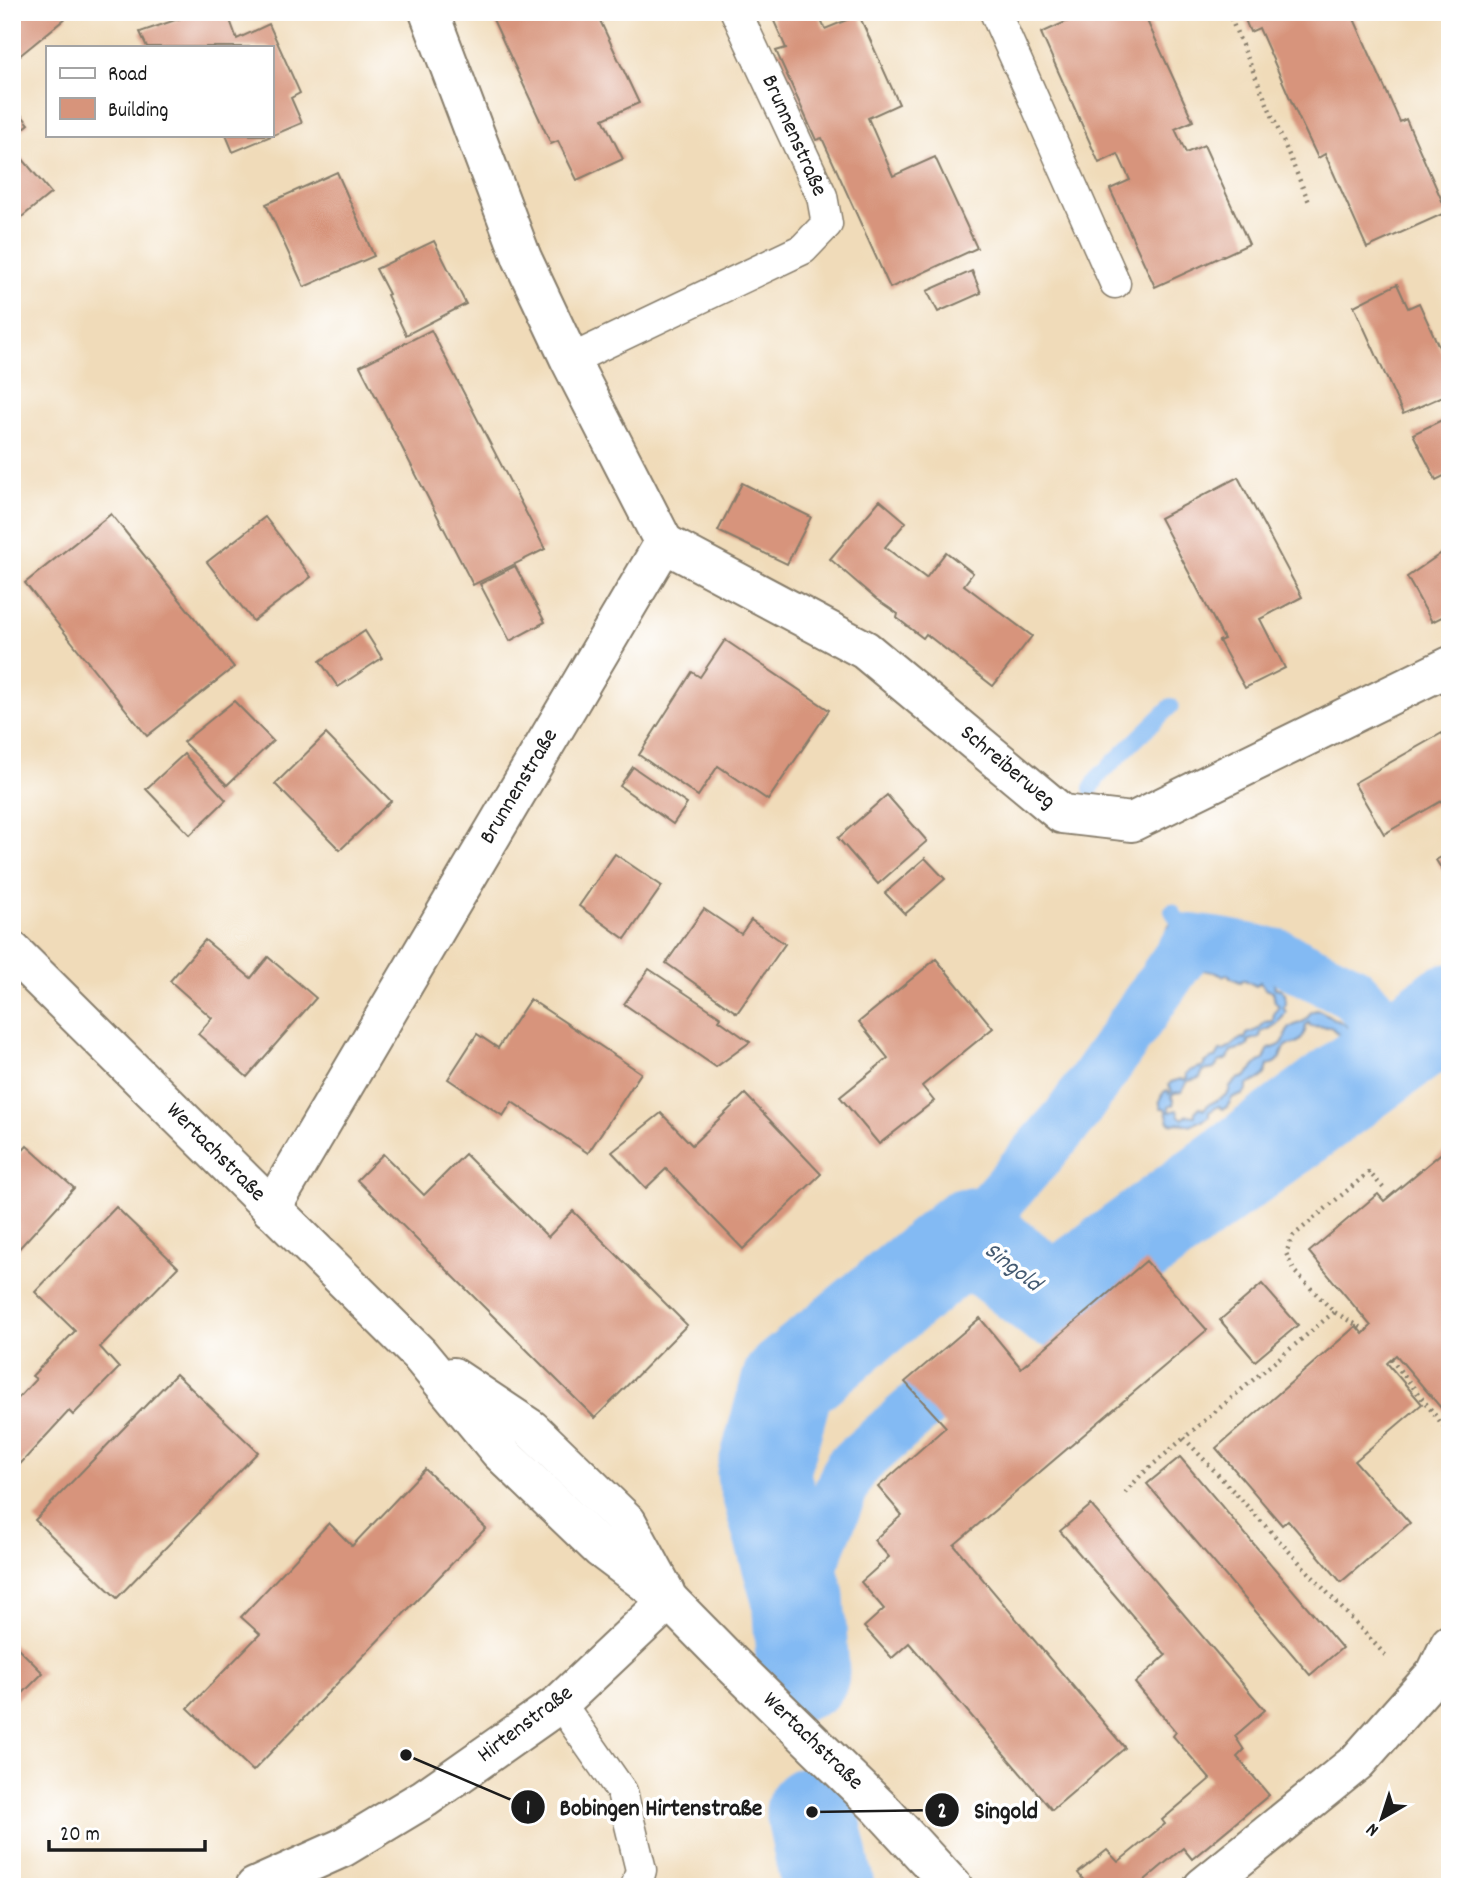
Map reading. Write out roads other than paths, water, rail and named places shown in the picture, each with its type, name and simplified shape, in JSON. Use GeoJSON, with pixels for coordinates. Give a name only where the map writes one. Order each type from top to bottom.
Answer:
{"type":"FeatureCollection","features":[{"type":"Feature","properties":{"kind":"street"},"geometry":{"type":"LineString","coordinates":[[429,12],[522,258],[570,360],[664,543]]}},
{"type":"Feature","properties":{"kind":"street","name":"Schreiberweg"},"geometry":{"type":"LineString","coordinates":[[664,543],[865,650],[1062,814],[1132,822],[1450,666]]}},
{"type":"Feature","properties":{"kind":"street","name":"Brunnenstraße"},"geometry":{"type":"LineString","coordinates":[[271,1209],[664,543]]}},
{"type":"Feature","properties":{"kind":"street","name":"Wertachstraße"},"geometry":{"type":"LineString","coordinates":[[12,951],[419,1354],[499,1451],[601,1549],[669,1600],[881,1809],[953,1887]]}},
{"type":"Feature","properties":{"kind":"street","name":"Hirtenstraße"},"geometry":{"type":"LineString","coordinates":[[256,1887],[342,1848],[425,1798],[560,1703],[669,1600]]}},
{"type":"Feature","properties":{"kind":"street"},"geometry":{"type":"LineString","coordinates":[[1203,1887],[1357,1762],[1436,1673],[1450,1644]]}},
{"type":"Feature","properties":{"kind":"lane","name":"Brunnenstraße"},"geometry":{"type":"LineString","coordinates":[[570,360],[803,249],[827,224],[822,196],[736,12]]}},
{"type":"Feature","properties":{"kind":"lane"},"geometry":{"type":"LineString","coordinates":[[995,12],[1115,283]]}},
{"type":"Feature","properties":{"kind":"lane"},"geometry":{"type":"LineString","coordinates":[[560,1703],[622,1792],[641,1870],[636,1887]]}},
{"type":"Feature","properties":{"kind":"water"},"geometry":{"type":"Polygon","coordinates":[[[1174,920],[1194,938],[1194,955],[1201,963],[1229,966],[1241,973],[1252,972],[1262,979],[1269,979],[1275,988],[1281,989],[1285,994],[1286,1004],[1283,1007],[1286,1012],[1275,1025],[1261,1032],[1260,1037],[1248,1041],[1246,1047],[1231,1051],[1228,1059],[1219,1062],[1214,1069],[1203,1071],[1200,1078],[1188,1081],[1181,1092],[1174,1093],[1171,1097],[1174,1100],[1169,1112],[1177,1110],[1183,1119],[1187,1115],[1195,1116],[1200,1107],[1204,1109],[1228,1094],[1230,1087],[1238,1079],[1245,1077],[1264,1060],[1268,1050],[1282,1044],[1289,1029],[1306,1020],[1313,1011],[1322,1011],[1344,1024],[1349,1033],[1357,1037],[1351,1042],[1345,1041],[1331,1027],[1310,1026],[1309,1023],[1301,1039],[1285,1047],[1279,1059],[1268,1065],[1263,1076],[1247,1085],[1242,1095],[1233,1097],[1227,1107],[1223,1109],[1219,1106],[1209,1112],[1209,1116],[1202,1121],[1191,1124],[1169,1122],[1160,1101],[1165,1091],[1168,1090],[1169,1094],[1172,1091],[1169,1085],[1171,1082],[1185,1080],[1186,1074],[1216,1058],[1220,1051],[1240,1039],[1245,1039],[1247,1034],[1259,1029],[1265,1022],[1273,1021],[1279,1006],[1275,1002],[1273,991],[1266,990],[1260,982],[1256,986],[1243,979],[1240,982],[1228,973],[1223,976],[1187,967],[1164,980],[1180,956],[1167,931],[1174,920]]]}},
{"type":"Feature","properties":{"kind":"waterway"},"geometry":{"type":"LineString","coordinates":[[1091,789],[1099,776],[1171,706]]}},
{"type":"Feature","properties":{"kind":"waterway"},"geometry":{"type":"LineString","coordinates":[[1172,911],[1190,939]]}},
{"type":"Feature","properties":{"kind":"waterway"},"geometry":{"type":"LineString","coordinates":[[968,1234],[1069,1118],[1191,941],[1279,956],[1352,992],[1402,1045]]}},
{"type":"Feature","properties":{"kind":"waterway","name":"Singold"},"geometry":{"type":"LineString","coordinates":[[803,1673],[798,1597],[763,1474],[788,1382],[968,1234],[1054,1301],[1450,1010]]}},
{"type":"Feature","properties":{"kind":"waterway"},"geometry":{"type":"LineString","coordinates":[[1047,1307],[1054,1301]]}},
{"type":"Feature","properties":{"kind":"waterway"},"geometry":{"type":"LineString","coordinates":[[798,1597],[850,1468],[924,1403]]}},
{"type":"Feature","properties":{"kind":"waterway","name":"Singold"},"geometry":{"type":"LineString","coordinates":[[812,1812],[828,1887]]}},
{"type":"Feature","properties":{"kind":"place","name":"Bobingen Hirtenstraße"},"geometry":{"type":"Point","coordinates":[406,1755]}},
{"type":"Feature","properties":{"kind":"place","name":"Singold"},"geometry":{"type":"Point","coordinates":[812,1812]}}]}
